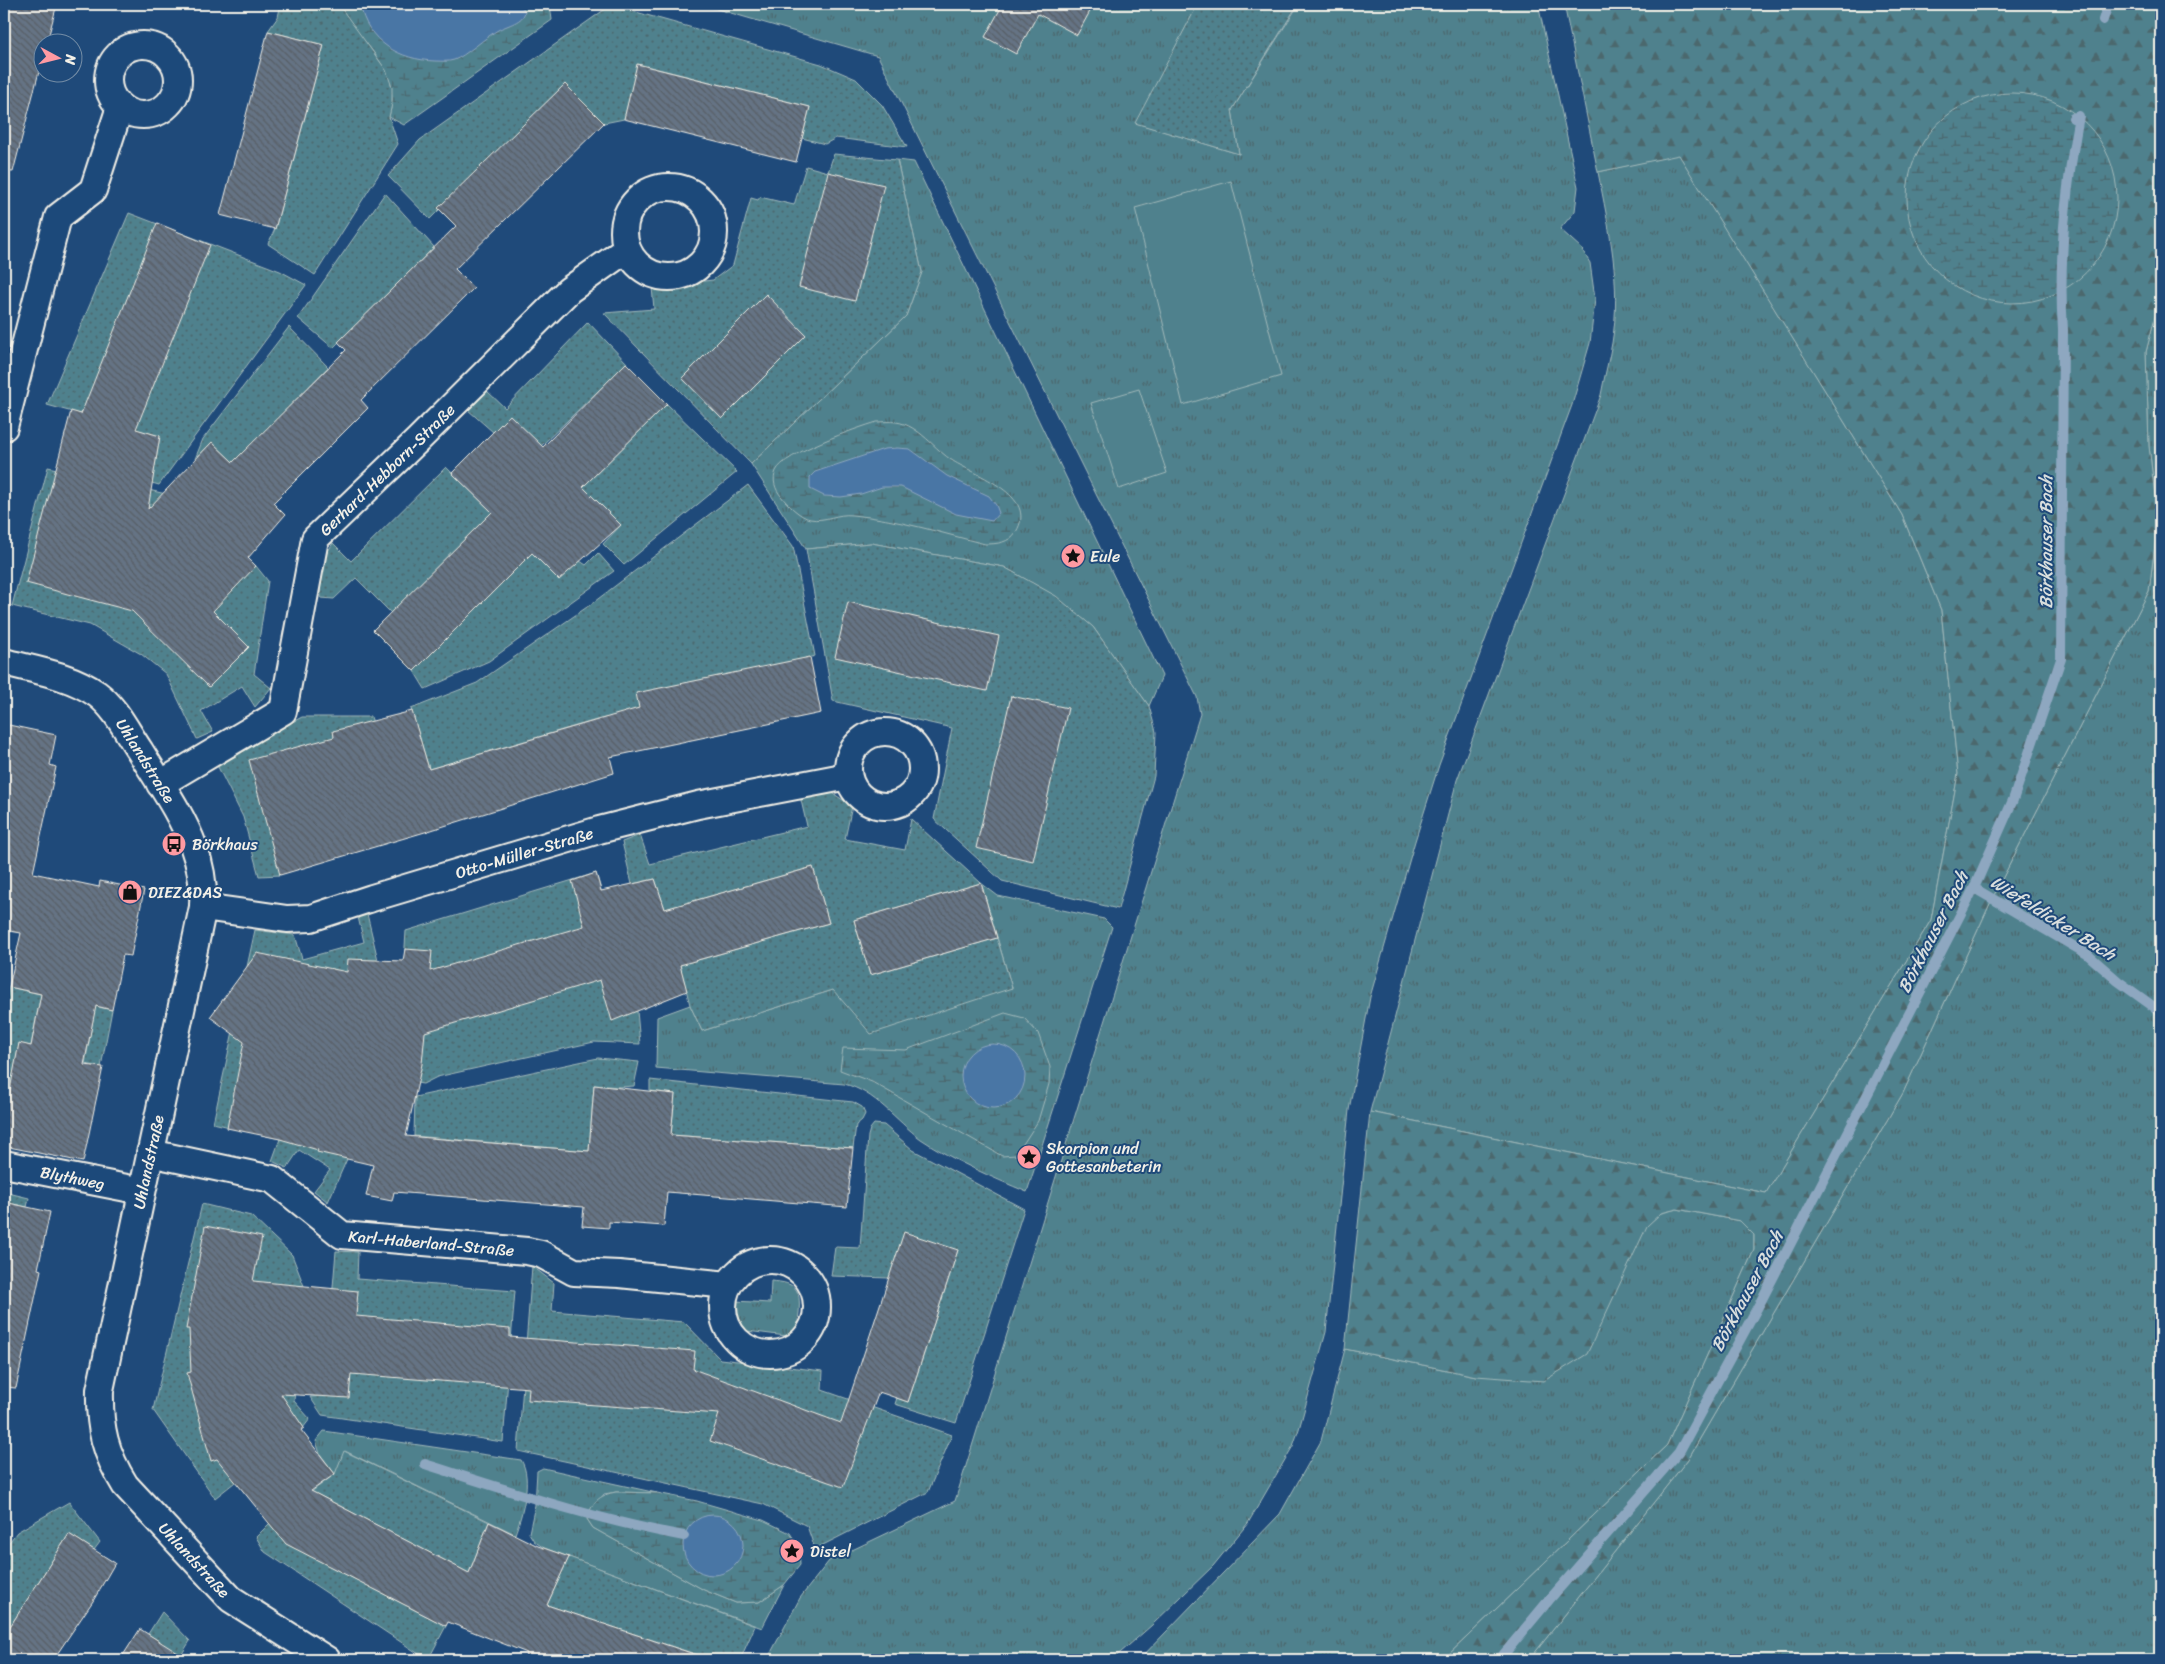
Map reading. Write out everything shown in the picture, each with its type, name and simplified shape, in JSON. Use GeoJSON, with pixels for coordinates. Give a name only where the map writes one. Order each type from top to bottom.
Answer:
{"type":"FeatureCollection","features":[{"type":"Feature","properties":{"kind":"street"},"geometry":{"type":"LineString","coordinates":[[4,427],[11,370],[58,217],[93,190],[120,107]]}},
{"type":"Feature","properties":{"kind":"street","name":"Gerhard-Hebborn-Straße"},"geometry":{"type":"LineString","coordinates":[[160,784],[283,711],[315,539],[437,422],[569,290],[627,249]]}},
{"type":"Feature","properties":{"kind":"street","name":"Uhlandstraße"},"geometry":{"type":"LineString","coordinates":[[4,662],[64,677],[98,695],[113,709],[160,784],[194,847],[201,873],[203,907],[100,1390],[102,1430],[108,1453],[125,1485],[231,1599],[327,1660]]}},
{"type":"Feature","properties":{"kind":"street","name":"Otto-Müller-Straße"},"geometry":{"type":"LineString","coordinates":[[203,907],[287,919],[311,918],[599,830],[698,805],[848,776]]}},
{"type":"Feature","properties":{"kind":"street","name":"Karl-Haberland-Straße"},"geometry":{"type":"LineString","coordinates":[[150,1153],[272,1179],[342,1236],[527,1251],[541,1254],[574,1272],[619,1274],[728,1285]]}},
{"type":"Feature","properties":{"kind":"street","name":"Blythweg"},"geometry":{"type":"LineString","coordinates":[[4,1164],[142,1191]]}},
{"type":"Feature","properties":{"kind":"green space"},"geometry":{"type":"Polygon","coordinates":[[[281,4],[323,4],[341,8],[386,70],[392,87],[392,104],[389,117],[398,144],[315,275],[268,244],[275,229],[324,45],[268,31],[278,17],[281,4]]]}},
{"type":"Feature","properties":{"kind":"green space"},"geometry":{"type":"Polygon","coordinates":[[[340,4],[550,4],[552,20],[404,125],[389,117],[392,99],[390,83],[385,69],[340,4]]]}},
{"type":"Feature","properties":{"kind":"green space"},"geometry":{"type":"Polygon","coordinates":[[[700,4],[1198,4],[1136,123],[1239,154],[1232,110],[1299,4],[1538,4],[1578,187],[1575,211],[1560,229],[1581,248],[1590,263],[1595,299],[1590,343],[1572,405],[1439,765],[1370,997],[1349,1110],[1326,1332],[1293,1446],[1248,1523],[1213,1566],[1152,1625],[1112,1660],[767,1660],[800,1598],[829,1561],[955,1501],[1200,714],[1197,697],[878,56],[700,4]]]}},
{"type":"Feature","properties":{"kind":"green space"},"geometry":{"type":"Polygon","coordinates":[[[1198,4],[1298,4],[1232,110],[1239,154],[1135,123],[1198,4]]]}},
{"type":"Feature","properties":{"kind":"green space"},"geometry":{"type":"Polygon","coordinates":[[[1564,4],[2161,4],[2161,305],[2155,317],[2146,352],[2149,446],[2158,521],[2149,591],[1993,897],[1903,1093],[1688,1459],[1529,1660],[1443,1660],[1667,1445],[1754,1250],[1754,1235],[1740,1221],[1677,1209],[1661,1213],[1647,1226],[1587,1354],[1544,1381],[1476,1376],[1345,1349],[1370,1112],[1766,1193],[1931,920],[1958,774],[1941,610],[1902,515],[1679,155],[1598,172],[1564,4]]]}},
{"type":"Feature","properties":{"kind":"green space"},"geometry":{"type":"Polygon","coordinates":[[[611,5],[821,64],[856,79],[882,105],[907,147],[836,138],[825,144],[802,138],[810,107],[638,64],[624,119],[604,123],[565,84],[430,219],[388,176],[420,140],[611,5]]]}},
{"type":"Feature","properties":{"kind":"green space"},"geometry":{"type":"Polygon","coordinates":[[[2002,93],[2022,93],[2043,97],[2062,105],[2079,117],[2093,131],[2105,148],[2113,167],[2117,198],[2113,229],[2105,248],[2093,265],[2079,279],[2062,291],[2043,299],[2022,303],[2002,303],[1981,299],[1962,291],[1945,279],[1931,265],[1919,248],[1911,229],[1907,208],[1907,188],[1911,167],[1919,148],[1931,131],[1945,117],[1962,105],[1981,97],[2002,93]]]}},
{"type":"Feature","properties":{"kind":"green space"},"geometry":{"type":"Polygon","coordinates":[[[834,154],[897,160],[922,272],[906,316],[751,464],[604,313],[654,309],[652,287],[713,280],[733,265],[751,198],[758,200],[760,197],[794,205],[806,166],[828,172],[834,154]]]}},
{"type":"Feature","properties":{"kind":"green space"},"geometry":{"type":"Polygon","coordinates":[[[1679,154],[1902,515],[1941,610],[1958,774],[1931,920],[1766,1193],[1370,1112],[1457,780],[1601,395],[1612,343],[1616,300],[1613,257],[1598,172],[1679,154]]]}},
{"type":"Feature","properties":{"kind":"green space"},"geometry":{"type":"Polygon","coordinates":[[[897,160],[914,162],[1162,676],[1149,706],[1093,627],[1055,596],[1004,567],[871,543],[806,549],[751,464],[906,316],[922,272],[897,160]]]}},
{"type":"Feature","properties":{"kind":"green space"},"geometry":{"type":"Polygon","coordinates":[[[1231,181],[1281,376],[1183,405],[1135,208],[1231,181]]]}},
{"type":"Feature","properties":{"kind":"green space"},"geometry":{"type":"Polygon","coordinates":[[[385,193],[434,247],[333,348],[298,318],[385,193]]]}},
{"type":"Feature","properties":{"kind":"green space"},"geometry":{"type":"Polygon","coordinates":[[[129,213],[280,271],[306,285],[159,485],[152,483],[160,436],[47,405],[129,213]]]}},
{"type":"Feature","properties":{"kind":"green space"},"geometry":{"type":"Polygon","coordinates":[[[2161,305],[2161,1660],[1529,1660],[1688,1459],[1903,1093],[1993,897],[2149,591],[2158,521],[2149,446],[2146,352],[2155,317],[2161,305]]]}},
{"type":"Feature","properties":{"kind":"green space"},"geometry":{"type":"Polygon","coordinates":[[[588,322],[627,363],[541,446],[510,415],[493,432],[468,410],[487,391],[505,408],[588,322]]]}},
{"type":"Feature","properties":{"kind":"green space"},"geometry":{"type":"Polygon","coordinates":[[[289,327],[328,367],[234,463],[212,442],[195,459],[203,439],[289,327]]]}},
{"type":"Feature","properties":{"kind":"green space"},"geometry":{"type":"Polygon","coordinates":[[[1139,389],[1167,473],[1119,489],[1091,403],[1139,389]]]}},
{"type":"Feature","properties":{"kind":"green space"},"geometry":{"type":"Polygon","coordinates":[[[667,404],[737,472],[624,565],[603,544],[621,525],[583,487],[667,404]]]}},
{"type":"Feature","properties":{"kind":"green space"},"geometry":{"type":"Polygon","coordinates":[[[877,422],[896,422],[912,428],[953,461],[989,480],[1012,497],[1019,507],[1021,519],[1013,536],[1002,542],[985,544],[919,527],[869,517],[842,515],[816,520],[802,516],[787,503],[779,493],[774,478],[776,471],[782,464],[806,449],[877,422]]]}},
{"type":"Feature","properties":{"kind":"green space"},"geometry":{"type":"Polygon","coordinates":[[[48,467],[166,494],[256,566],[268,581],[254,674],[271,688],[255,707],[242,686],[201,711],[213,732],[197,739],[166,674],[141,654],[90,625],[12,606],[48,467]]]}},
{"type":"Feature","properties":{"kind":"green space"},"geometry":{"type":"Polygon","coordinates":[[[446,467],[492,512],[391,613],[356,578],[334,599],[321,598],[319,566],[333,543],[351,561],[446,467]]]}},
{"type":"Feature","properties":{"kind":"green space"},"geometry":{"type":"Polygon","coordinates":[[[748,485],[793,546],[815,656],[640,712],[600,719],[429,769],[411,709],[477,683],[590,605],[748,485]]]}},
{"type":"Feature","properties":{"kind":"green space"},"geometry":{"type":"Polygon","coordinates":[[[871,543],[1004,567],[1056,596],[1093,627],[1149,706],[1156,732],[1154,776],[1118,909],[1002,881],[934,819],[952,728],[833,701],[806,549],[871,543]]]}},
{"type":"Feature","properties":{"kind":"green space"},"geometry":{"type":"Polygon","coordinates":[[[532,553],[580,561],[586,565],[598,553],[614,571],[489,661],[425,689],[414,671],[532,553]]]}},
{"type":"Feature","properties":{"kind":"green space"},"geometry":{"type":"Polygon","coordinates":[[[302,717],[371,717],[373,723],[280,875],[259,876],[243,817],[216,763],[302,717]]]}},
{"type":"Feature","properties":{"kind":"green space"},"geometry":{"type":"Polygon","coordinates":[[[831,792],[852,806],[845,839],[905,850],[911,819],[981,883],[854,920],[870,975],[997,938],[1012,988],[871,1034],[833,990],[702,1031],[690,1005],[680,965],[829,923],[813,867],[665,909],[655,879],[632,884],[622,842],[640,835],[650,864],[807,826],[800,796],[831,792]]]}},
{"type":"Feature","properties":{"kind":"green space"},"geometry":{"type":"Polygon","coordinates":[[[596,873],[637,1011],[640,1044],[594,1042],[437,1077],[423,1084],[378,1077],[398,1057],[406,931],[596,873]]]}},
{"type":"Feature","properties":{"kind":"green space"},"geometry":{"type":"Polygon","coordinates":[[[981,883],[998,896],[1104,919],[1112,927],[1027,1192],[973,1168],[934,1147],[912,1132],[885,1107],[866,1093],[844,1084],[656,1068],[657,1017],[690,1005],[702,1031],[833,990],[1012,988],[981,883]]]}},
{"type":"Feature","properties":{"kind":"green space"},"geometry":{"type":"Polygon","coordinates":[[[367,914],[378,960],[371,1057],[347,1159],[328,1202],[314,1191],[330,1170],[299,1150],[287,1168],[272,1161],[280,1139],[213,1123],[255,930],[295,935],[302,959],[364,942],[358,917],[367,914]]]}},
{"type":"Feature","properties":{"kind":"green space"},"geometry":{"type":"Polygon","coordinates":[[[9,987],[112,1010],[101,1067],[85,1064],[94,1013],[39,1003],[31,1046],[19,1044],[12,1081],[12,1123],[4,1121],[4,1011],[9,987]]]}},
{"type":"Feature","properties":{"kind":"green space"},"geometry":{"type":"Polygon","coordinates":[[[1005,1013],[1024,1018],[1038,1033],[1050,1067],[1049,1084],[1038,1121],[1016,1155],[1002,1156],[872,1082],[840,1070],[843,1048],[906,1050],[1005,1013]]]}},
{"type":"Feature","properties":{"kind":"green space"},"geometry":{"type":"Polygon","coordinates":[[[598,1058],[639,1062],[634,1086],[594,1085],[589,1151],[414,1136],[415,1097],[598,1058]]]}},
{"type":"Feature","properties":{"kind":"green space"},"geometry":{"type":"Polygon","coordinates":[[[650,1080],[853,1102],[862,1107],[865,1114],[856,1125],[853,1148],[671,1135],[675,1094],[650,1091],[650,1080]]]}},
{"type":"Feature","properties":{"kind":"green space"},"geometry":{"type":"Polygon","coordinates":[[[874,1124],[884,1125],[913,1150],[1024,1209],[956,1423],[895,1404],[897,1398],[908,1402],[958,1250],[889,1278],[831,1276],[835,1247],[860,1248],[868,1136],[874,1124]]]}},
{"type":"Feature","properties":{"kind":"green space"},"geometry":{"type":"Polygon","coordinates":[[[4,1192],[29,1198],[27,1207],[4,1202],[4,1192]]]}},
{"type":"Feature","properties":{"kind":"green space"},"geometry":{"type":"Polygon","coordinates":[[[202,1204],[251,1216],[292,1255],[304,1286],[294,1401],[310,1419],[303,1428],[215,1498],[153,1410],[202,1204]]]}},
{"type":"Feature","properties":{"kind":"green space"},"geometry":{"type":"Polygon","coordinates":[[[1677,1209],[1740,1221],[1754,1235],[1754,1250],[1667,1445],[1443,1660],[1139,1660],[1280,1514],[1321,1441],[1345,1349],[1476,1376],[1661,1213],[1677,1209]]]}},
{"type":"Feature","properties":{"kind":"green space"},"geometry":{"type":"Polygon","coordinates":[[[336,1251],[358,1252],[357,1279],[515,1291],[503,1442],[322,1415],[310,1397],[324,1396],[336,1251]]]}},
{"type":"Feature","properties":{"kind":"green space"},"geometry":{"type":"Polygon","coordinates":[[[532,1266],[554,1283],[552,1311],[684,1322],[720,1359],[823,1371],[822,1390],[952,1435],[928,1492],[815,1549],[807,1526],[763,1504],[518,1451],[532,1266]]]}},
{"type":"Feature","properties":{"kind":"green space"},"geometry":{"type":"Polygon","coordinates":[[[771,1281],[791,1285],[798,1292],[799,1313],[797,1327],[795,1332],[786,1336],[747,1331],[728,1309],[735,1301],[770,1303],[771,1281]]]}},
{"type":"Feature","properties":{"kind":"green space"},"geometry":{"type":"Polygon","coordinates":[[[324,1431],[521,1460],[526,1477],[526,1487],[521,1517],[515,1534],[345,1451],[335,1474],[320,1454],[316,1441],[324,1431]]]}},
{"type":"Feature","properties":{"kind":"green space"},"geometry":{"type":"Polygon","coordinates":[[[344,1451],[489,1522],[469,1573],[312,1491],[335,1474],[344,1451]]]}},
{"type":"Feature","properties":{"kind":"green space"},"geometry":{"type":"Polygon","coordinates":[[[543,1468],[657,1493],[616,1492],[604,1494],[587,1519],[593,1528],[704,1590],[736,1603],[759,1602],[784,1585],[762,1628],[544,1548],[534,1541],[529,1533],[535,1505],[537,1471],[543,1468]]]}},
{"type":"Feature","properties":{"kind":"green space"},"geometry":{"type":"Polygon","coordinates":[[[616,1492],[657,1493],[697,1501],[763,1520],[790,1533],[799,1547],[800,1565],[784,1585],[759,1602],[736,1603],[704,1590],[593,1528],[587,1519],[591,1508],[601,1497],[616,1492]]]}},
{"type":"Feature","properties":{"kind":"green space"},"geometry":{"type":"Polygon","coordinates":[[[310,1493],[285,1543],[446,1626],[428,1660],[265,1552],[256,1537],[270,1523],[310,1493]]]}},
{"type":"Feature","properties":{"kind":"green space"},"geometry":{"type":"Polygon","coordinates":[[[69,1502],[100,1542],[94,1550],[69,1534],[4,1636],[4,1549],[17,1532],[69,1502]]]}},
{"type":"Feature","properties":{"kind":"green space"},"geometry":{"type":"Polygon","coordinates":[[[569,1557],[755,1626],[740,1660],[713,1660],[547,1605],[569,1557]]]}},
{"type":"Feature","properties":{"kind":"green space"},"geometry":{"type":"Polygon","coordinates":[[[162,1612],[190,1641],[178,1660],[152,1660],[162,1643],[148,1634],[162,1612]]]}},
{"type":"Feature","properties":{"kind":"water"},"geometry":{"type":"Polygon","coordinates":[[[360,4],[512,4],[522,7],[525,11],[522,18],[518,21],[493,33],[458,58],[449,61],[435,61],[410,57],[398,53],[387,46],[370,29],[360,4]]]}},
{"type":"Feature","properties":{"kind":"water"},"geometry":{"type":"Polygon","coordinates":[[[884,449],[910,449],[947,476],[989,496],[999,513],[992,521],[956,514],[901,487],[882,487],[861,494],[841,497],[824,496],[810,489],[810,477],[815,472],[884,449]]]}},
{"type":"Feature","properties":{"kind":"water"},"geometry":{"type":"Polygon","coordinates":[[[993,1044],[1005,1047],[1016,1053],[1022,1064],[1025,1076],[1022,1088],[1016,1099],[1005,1105],[993,1108],[981,1105],[970,1099],[964,1088],[961,1076],[964,1064],[970,1053],[981,1047],[993,1044]]]}},
{"type":"Feature","properties":{"kind":"water"},"geometry":{"type":"Polygon","coordinates":[[[707,1515],[719,1515],[735,1523],[741,1533],[743,1545],[741,1557],[735,1567],[719,1575],[707,1575],[691,1567],[683,1551],[683,1539],[691,1523],[707,1515]]]}},
{"type":"Feature","properties":{"kind":"building"},"geometry":{"type":"Polygon","coordinates":[[[4,4],[57,4],[50,32],[32,32],[32,82],[36,82],[13,172],[4,171],[4,4]]]}},
{"type":"Feature","properties":{"kind":"building"},"geometry":{"type":"Polygon","coordinates":[[[1003,4],[1094,4],[1077,35],[1038,14],[1016,54],[985,37],[1003,4]]]}},
{"type":"Feature","properties":{"kind":"building"},"geometry":{"type":"Polygon","coordinates":[[[268,31],[324,45],[275,229],[220,215],[268,31]]]}},
{"type":"Feature","properties":{"kind":"building"},"geometry":{"type":"Polygon","coordinates":[[[637,64],[810,107],[796,162],[624,119],[637,64]]]}},
{"type":"Feature","properties":{"kind":"building"},"geometry":{"type":"Polygon","coordinates":[[[565,84],[604,123],[455,269],[474,288],[361,400],[368,408],[273,503],[285,515],[248,558],[256,566],[213,611],[249,647],[209,687],[132,611],[26,583],[71,411],[81,414],[157,223],[210,245],[136,429],[160,436],[148,509],[212,442],[233,462],[346,350],[338,342],[456,226],[438,208],[565,84]]]}},
{"type":"Feature","properties":{"kind":"building"},"geometry":{"type":"Polygon","coordinates":[[[828,172],[884,185],[855,301],[799,287],[828,172]]]}},
{"type":"Feature","properties":{"kind":"building"},"geometry":{"type":"Polygon","coordinates":[[[766,294],[806,335],[722,419],[682,378],[766,294]]]}},
{"type":"Feature","properties":{"kind":"building"},"geometry":{"type":"Polygon","coordinates":[[[626,363],[667,404],[583,487],[621,525],[559,580],[532,553],[414,671],[373,630],[492,512],[452,473],[510,415],[543,447],[626,363]]]}},
{"type":"Feature","properties":{"kind":"building"},"geometry":{"type":"Polygon","coordinates":[[[848,602],[999,636],[987,691],[835,657],[848,602]]]}},
{"type":"Feature","properties":{"kind":"building"},"geometry":{"type":"Polygon","coordinates":[[[810,657],[821,713],[610,757],[614,773],[280,875],[249,760],[334,737],[333,731],[412,711],[429,769],[639,708],[636,693],[810,657]]]}},
{"type":"Feature","properties":{"kind":"building"},"geometry":{"type":"Polygon","coordinates":[[[1011,696],[1068,708],[1033,861],[976,848],[1011,696]]]}},
{"type":"Feature","properties":{"kind":"building"},"geometry":{"type":"Polygon","coordinates":[[[4,724],[56,735],[50,765],[56,767],[33,873],[99,887],[100,881],[144,890],[131,956],[123,955],[112,1010],[96,1006],[84,1065],[103,1067],[83,1162],[4,1146],[4,1121],[19,1043],[31,1046],[41,994],[9,987],[21,933],[4,930],[4,724]]]}},
{"type":"Feature","properties":{"kind":"building"},"geometry":{"type":"Polygon","coordinates":[[[813,867],[829,923],[680,965],[687,991],[612,1021],[600,980],[425,1032],[422,1064],[406,1136],[589,1151],[594,1085],[675,1094],[671,1135],[853,1148],[847,1207],[667,1192],[664,1226],[609,1222],[609,1228],[582,1226],[584,1207],[394,1192],[392,1201],[366,1196],[373,1165],[317,1152],[318,1150],[280,1139],[227,1128],[244,1042],[210,1017],[257,953],[347,972],[348,959],[403,961],[405,949],[432,951],[430,971],[584,926],[572,881],[596,873],[601,891],[655,879],[665,909],[813,867]]]}},
{"type":"Feature","properties":{"kind":"building"},"geometry":{"type":"Polygon","coordinates":[[[981,883],[997,938],[870,975],[854,920],[981,883]]]}},
{"type":"Feature","properties":{"kind":"building"},"geometry":{"type":"Polygon","coordinates":[[[4,1202],[50,1212],[38,1269],[41,1270],[16,1388],[4,1387],[4,1202]]]}},
{"type":"Feature","properties":{"kind":"building"},"geometry":{"type":"Polygon","coordinates":[[[205,1226],[262,1237],[253,1281],[358,1291],[356,1316],[510,1329],[510,1337],[695,1351],[693,1369],[841,1423],[904,1232],[958,1250],[908,1402],[879,1392],[843,1487],[710,1441],[719,1414],[528,1400],[529,1388],[351,1374],[349,1398],[281,1394],[304,1428],[301,1430],[335,1474],[311,1491],[469,1573],[489,1522],[538,1546],[569,1557],[547,1605],[697,1655],[697,1660],[524,1660],[527,1653],[448,1622],[446,1626],[286,1544],[217,1459],[211,1461],[187,1373],[191,1372],[189,1329],[186,1329],[205,1226]]]}},
{"type":"Feature","properties":{"kind":"building"},"geometry":{"type":"Polygon","coordinates":[[[69,1534],[115,1563],[93,1601],[53,1660],[4,1660],[4,1636],[69,1534]]]}},
{"type":"Feature","properties":{"kind":"building"},"geometry":{"type":"Polygon","coordinates":[[[140,1629],[189,1660],[120,1660],[140,1629]]]}},
{"type":"Feature","properties":{"kind":"waterway","name":"Börkhauser Bach"},"geometry":{"type":"LineString","coordinates":[[2103,20],[2108,4]]}},
{"type":"Feature","properties":{"kind":"waterway","name":"Börkhauser Bach"},"geometry":{"type":"LineString","coordinates":[[1499,1660],[1679,1452],[1761,1301],[1974,888],[2013,800],[2061,659],[2062,250],[2070,169],[2079,116],[2073,118]]}},
{"type":"Feature","properties":{"kind":"waterway","name":"Wiefeldicker Bach"},"geometry":{"type":"LineString","coordinates":[[1974,888],[2087,954],[2118,981],[2161,1012]]}},
{"type":"Feature","properties":{"kind":"waterway"},"geometry":{"type":"LineString","coordinates":[[425,1464],[618,1522],[684,1536]]}},
{"type":"Feature","properties":{"kind":"place","name":"Eule"},"geometry":{"type":"Point","coordinates":[1073,556]}},
{"type":"Feature","properties":{"kind":"place","name":"Börkhaus"},"geometry":{"type":"Point","coordinates":[174,844]}},
{"type":"Feature","properties":{"kind":"place","name":"DIEZ&DAS"},"geometry":{"type":"Point","coordinates":[130,892]}},
{"type":"Feature","properties":{"kind":"place","name":"Skorpion und Gottesanbeterin"},"geometry":{"type":"Point","coordinates":[1029,1157]}},
{"type":"Feature","properties":{"kind":"place","name":"Distel"},"geometry":{"type":"Point","coordinates":[792,1551]}}]}
